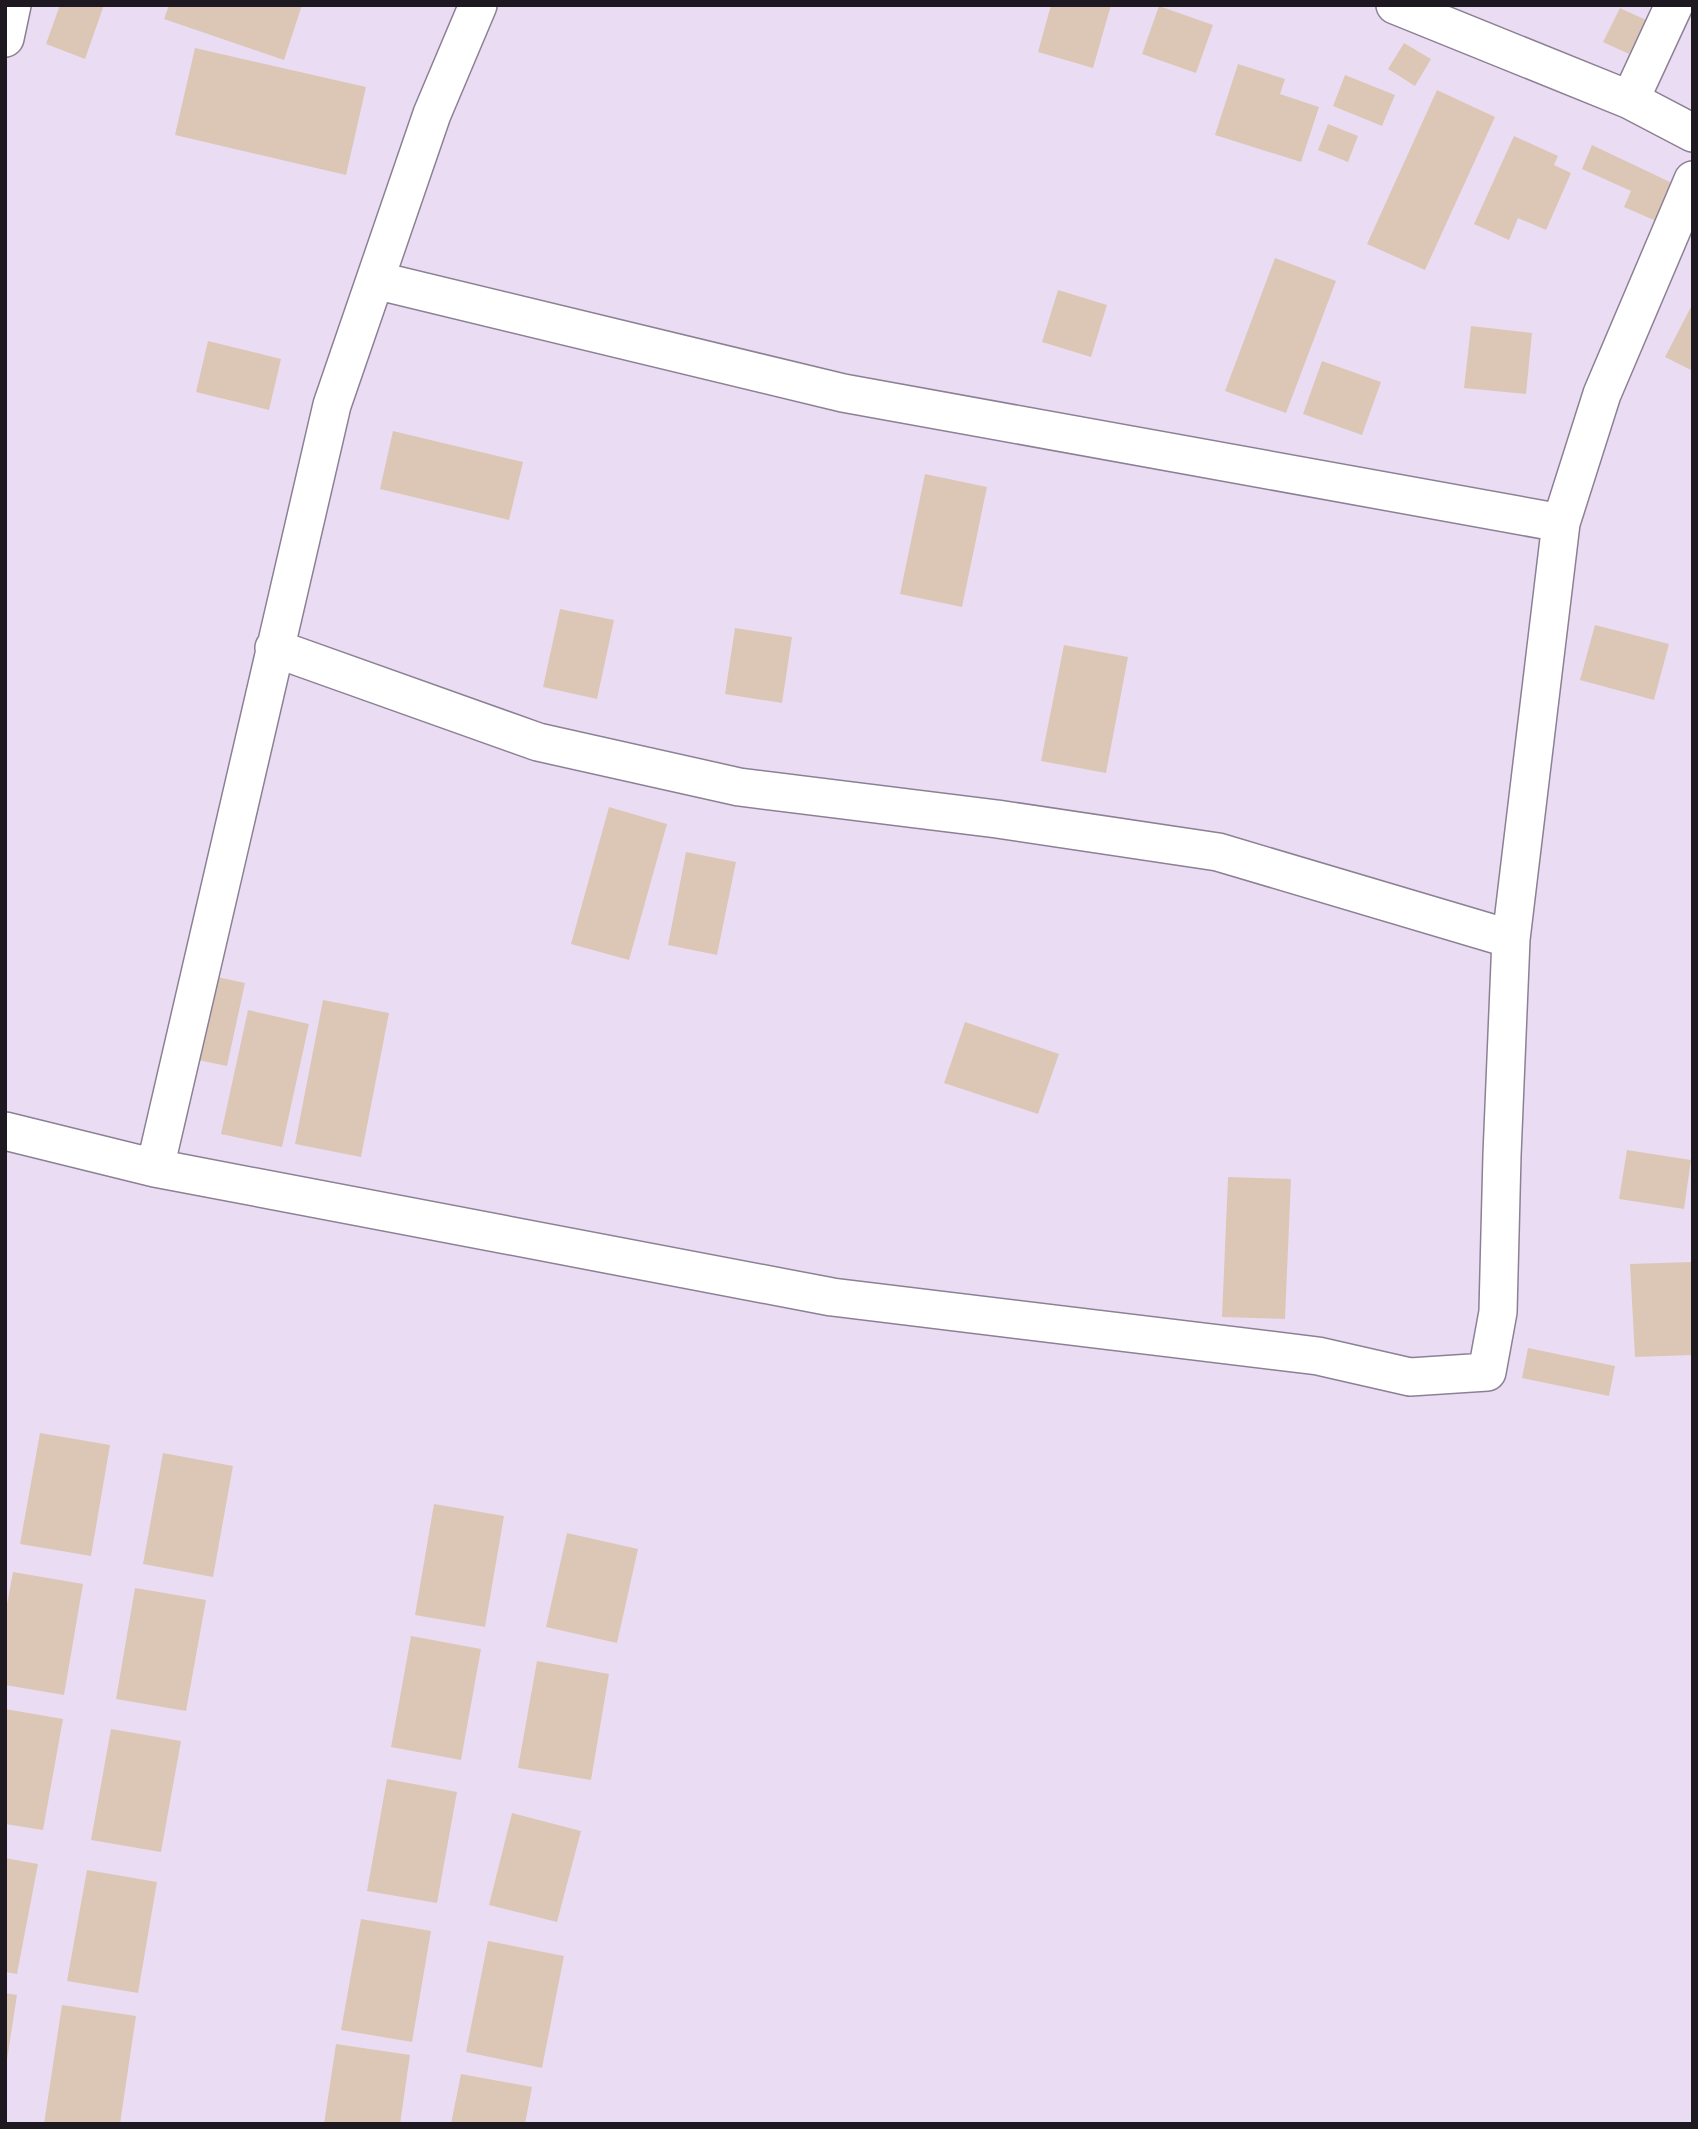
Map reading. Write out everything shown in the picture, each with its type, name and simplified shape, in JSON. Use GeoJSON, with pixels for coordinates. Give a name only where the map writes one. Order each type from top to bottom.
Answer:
{"type":"FeatureCollection","features":[{"type":"Feature","properties":{"kind":"street"},"geometry":{"type":"LineString","coordinates":[[5,38],[12,5]]}},
{"type":"Feature","properties":{"kind":"street"},"geometry":{"type":"LineString","coordinates":[[155,1168],[332,405],[432,114],[478,5]]}},
{"type":"Feature","properties":{"kind":"street"},"geometry":{"type":"LineString","coordinates":[[1395,5],[1630,100],[1693,133]]}},
{"type":"Feature","properties":{"kind":"street"},"geometry":{"type":"LineString","coordinates":[[1630,100],[1674,5]]}},
{"type":"Feature","properties":{"kind":"street"},"geometry":{"type":"LineString","coordinates":[[5,1131],[155,1168],[832,1297],[1318,1356],[1410,1377],[1487,1372],[1498,1312],[1511,939],[1561,523],[1602,394],[1693,180]]}},
{"type":"Feature","properties":{"kind":"street"},"geometry":{"type":"LineString","coordinates":[[375,280],[843,393],[1561,523]]}},
{"type":"Feature","properties":{"kind":"street"},"geometry":{"type":"LineString","coordinates":[[274,648],[538,742],[739,788],[998,819],[1218,852],[1511,939]]}},
{"type":"Feature","properties":{"kind":"building"},"geometry":{"type":"Polygon","coordinates":[[[60,5],[104,5],[85,59],[46,44],[60,5]]]}},
{"type":"Feature","properties":{"kind":"building"},"geometry":{"type":"Polygon","coordinates":[[[169,5],[302,5],[284,60],[164,19],[169,5]]]}},
{"type":"Feature","properties":{"kind":"building"},"geometry":{"type":"Polygon","coordinates":[[[1051,5],[1111,5],[1093,68],[1038,52],[1051,5]]]}},
{"type":"Feature","properties":{"kind":"building"},"geometry":{"type":"Polygon","coordinates":[[[1159,6],[1213,25],[1196,73],[1142,54],[1159,6]]]}},
{"type":"Feature","properties":{"kind":"building"},"geometry":{"type":"Polygon","coordinates":[[[1620,8],[1646,20],[1629,54],[1603,42],[1620,8]]]}},
{"type":"Feature","properties":{"kind":"building"},"geometry":{"type":"Polygon","coordinates":[[[1404,43],[1431,59],[1415,86],[1388,69],[1404,43]]]}},
{"type":"Feature","properties":{"kind":"building"},"geometry":{"type":"Polygon","coordinates":[[[195,48],[366,87],[346,175],[175,135],[195,48]]]}},
{"type":"Feature","properties":{"kind":"building"},"geometry":{"type":"Polygon","coordinates":[[[1238,64],[1285,79],[1280,94],[1319,107],[1301,162],[1215,135],[1238,64]]]}},
{"type":"Feature","properties":{"kind":"building"},"geometry":{"type":"Polygon","coordinates":[[[1345,75],[1395,95],[1382,126],[1333,106],[1345,75]]]}},
{"type":"Feature","properties":{"kind":"building"},"geometry":{"type":"Polygon","coordinates":[[[1437,90],[1495,117],[1425,270],[1367,244],[1437,90]]]}},
{"type":"Feature","properties":{"kind":"building"},"geometry":{"type":"Polygon","coordinates":[[[1328,124],[1358,136],[1348,162],[1318,150],[1328,124]]]}},
{"type":"Feature","properties":{"kind":"building"},"geometry":{"type":"Polygon","coordinates":[[[1514,136],[1558,156],[1554,165],[1571,173],[1546,230],[1518,218],[1509,240],[1474,224],[1514,136]]]}},
{"type":"Feature","properties":{"kind":"building"},"geometry":{"type":"Polygon","coordinates":[[[1592,145],[1672,183],[1656,221],[1624,207],[1631,191],[1582,169],[1592,145]]]}},
{"type":"Feature","properties":{"kind":"building"},"geometry":{"type":"Polygon","coordinates":[[[1275,258],[1336,281],[1286,413],[1225,391],[1275,258]]]}},
{"type":"Feature","properties":{"kind":"building"},"geometry":{"type":"Polygon","coordinates":[[[1058,290],[1107,305],[1091,357],[1042,342],[1058,290]]]}},
{"type":"Feature","properties":{"kind":"building"},"geometry":{"type":"Polygon","coordinates":[[[1693,303],[1693,371],[1665,357],[1693,303]]]}},
{"type":"Feature","properties":{"kind":"building"},"geometry":{"type":"Polygon","coordinates":[[[1471,326],[1532,333],[1526,394],[1464,388],[1471,326]]]}},
{"type":"Feature","properties":{"kind":"building"},"geometry":{"type":"Polygon","coordinates":[[[208,341],[281,359],[269,410],[196,392],[208,341]]]}},
{"type":"Feature","properties":{"kind":"building"},"geometry":{"type":"Polygon","coordinates":[[[1322,361],[1381,382],[1362,435],[1303,414],[1322,361]]]}},
{"type":"Feature","properties":{"kind":"building"},"geometry":{"type":"Polygon","coordinates":[[[393,431],[523,462],[509,520],[380,489],[393,431]]]}},
{"type":"Feature","properties":{"kind":"building"},"geometry":{"type":"Polygon","coordinates":[[[925,474],[987,487],[962,607],[900,594],[925,474]]]}},
{"type":"Feature","properties":{"kind":"building"},"geometry":{"type":"Polygon","coordinates":[[[560,609],[614,620],[597,699],[543,687],[560,609]]]}},
{"type":"Feature","properties":{"kind":"building"},"geometry":{"type":"Polygon","coordinates":[[[1595,625],[1669,644],[1654,700],[1580,680],[1595,625]]]}},
{"type":"Feature","properties":{"kind":"building"},"geometry":{"type":"Polygon","coordinates":[[[735,628],[792,637],[782,703],[725,694],[735,628]]]}},
{"type":"Feature","properties":{"kind":"building"},"geometry":{"type":"Polygon","coordinates":[[[1064,645],[1128,657],[1106,773],[1041,761],[1064,645]]]}},
{"type":"Feature","properties":{"kind":"building"},"geometry":{"type":"Polygon","coordinates":[[[609,807],[667,824],[629,960],[571,944],[609,807]]]}},
{"type":"Feature","properties":{"kind":"building"},"geometry":{"type":"Polygon","coordinates":[[[686,852],[736,862],[717,955],[668,945],[686,852]]]}},
{"type":"Feature","properties":{"kind":"building"},"geometry":{"type":"Polygon","coordinates":[[[217,977],[245,983],[227,1066],[198,1060],[217,977]]]}},
{"type":"Feature","properties":{"kind":"building"},"geometry":{"type":"Polygon","coordinates":[[[323,1000],[389,1013],[361,1157],[295,1144],[323,1000]]]}},
{"type":"Feature","properties":{"kind":"building"},"geometry":{"type":"Polygon","coordinates":[[[248,1010],[309,1024],[282,1147],[221,1134],[248,1010]]]}},
{"type":"Feature","properties":{"kind":"building"},"geometry":{"type":"Polygon","coordinates":[[[965,1022],[1059,1054],[1038,1114],[944,1083],[965,1022]]]}},
{"type":"Feature","properties":{"kind":"building"},"geometry":{"type":"Polygon","coordinates":[[[1627,1150],[1691,1160],[1684,1209],[1619,1199],[1627,1150]]]}},
{"type":"Feature","properties":{"kind":"building"},"geometry":{"type":"Polygon","coordinates":[[[1228,1177],[1291,1179],[1285,1319],[1222,1317],[1228,1177]]]}},
{"type":"Feature","properties":{"kind":"building"},"geometry":{"type":"Polygon","coordinates":[[[1692,1262],[1693,1355],[1635,1357],[1630,1264],[1692,1262]]]}},
{"type":"Feature","properties":{"kind":"building"},"geometry":{"type":"Polygon","coordinates":[[[1528,1348],[1615,1366],[1609,1396],[1522,1378],[1528,1348]]]}},
{"type":"Feature","properties":{"kind":"building"},"geometry":{"type":"Polygon","coordinates":[[[40,1433],[110,1445],[91,1556],[20,1544],[40,1433]]]}},
{"type":"Feature","properties":{"kind":"building"},"geometry":{"type":"Polygon","coordinates":[[[163,1453],[233,1466],[213,1577],[143,1564],[163,1453]]]}},
{"type":"Feature","properties":{"kind":"building"},"geometry":{"type":"Polygon","coordinates":[[[434,1504],[504,1516],[485,1627],[415,1615],[434,1504]]]}},
{"type":"Feature","properties":{"kind":"building"},"geometry":{"type":"Polygon","coordinates":[[[567,1533],[638,1549],[617,1643],[546,1627],[567,1533]]]}},
{"type":"Feature","properties":{"kind":"building"},"geometry":{"type":"Polygon","coordinates":[[[13,1572],[83,1584],[64,1695],[5,1685],[5,1615],[13,1572]]]}},
{"type":"Feature","properties":{"kind":"building"},"geometry":{"type":"Polygon","coordinates":[[[135,1588],[206,1600],[186,1711],[116,1699],[135,1588]]]}},
{"type":"Feature","properties":{"kind":"building"},"geometry":{"type":"Polygon","coordinates":[[[411,1636],[481,1649],[461,1760],[391,1747],[411,1636]]]}},
{"type":"Feature","properties":{"kind":"building"},"geometry":{"type":"Polygon","coordinates":[[[537,1661],[609,1674],[591,1780],[518,1768],[537,1661]]]}},
{"type":"Feature","properties":{"kind":"building"},"geometry":{"type":"Polygon","coordinates":[[[5,1709],[63,1719],[43,1830],[5,1824],[5,1709]]]}},
{"type":"Feature","properties":{"kind":"building"},"geometry":{"type":"Polygon","coordinates":[[[111,1729],[181,1741],[161,1852],[91,1840],[111,1729]]]}},
{"type":"Feature","properties":{"kind":"building"},"geometry":{"type":"Polygon","coordinates":[[[387,1779],[457,1792],[437,1903],[367,1891],[387,1779]]]}},
{"type":"Feature","properties":{"kind":"building"},"geometry":{"type":"Polygon","coordinates":[[[512,1813],[581,1831],[557,1922],[489,1905],[512,1813]]]}},
{"type":"Feature","properties":{"kind":"building"},"geometry":{"type":"Polygon","coordinates":[[[5,1858],[38,1864],[17,1974],[5,1972],[5,1858]]]}},
{"type":"Feature","properties":{"kind":"building"},"geometry":{"type":"Polygon","coordinates":[[[87,1870],[157,1882],[138,1993],[67,1981],[87,1870]]]}},
{"type":"Feature","properties":{"kind":"building"},"geometry":{"type":"Polygon","coordinates":[[[361,1919],[431,1931],[412,2042],[341,2030],[361,1919]]]}},
{"type":"Feature","properties":{"kind":"building"},"geometry":{"type":"Polygon","coordinates":[[[488,1941],[564,1956],[542,2068],[466,2052],[488,1941]]]}},
{"type":"Feature","properties":{"kind":"building"},"geometry":{"type":"Polygon","coordinates":[[[5,1993],[17,1995],[7,2060],[5,2060],[5,1993]]]}},
{"type":"Feature","properties":{"kind":"building"},"geometry":{"type":"Polygon","coordinates":[[[62,2005],[136,2016],[120,2124],[44,2124],[62,2005]]]}},
{"type":"Feature","properties":{"kind":"building"},"geometry":{"type":"Polygon","coordinates":[[[336,2044],[410,2055],[400,2124],[324,2124],[336,2044]]]}},
{"type":"Feature","properties":{"kind":"building"},"geometry":{"type":"Polygon","coordinates":[[[461,2074],[532,2087],[525,2124],[451,2124],[461,2074]]]}}]}
